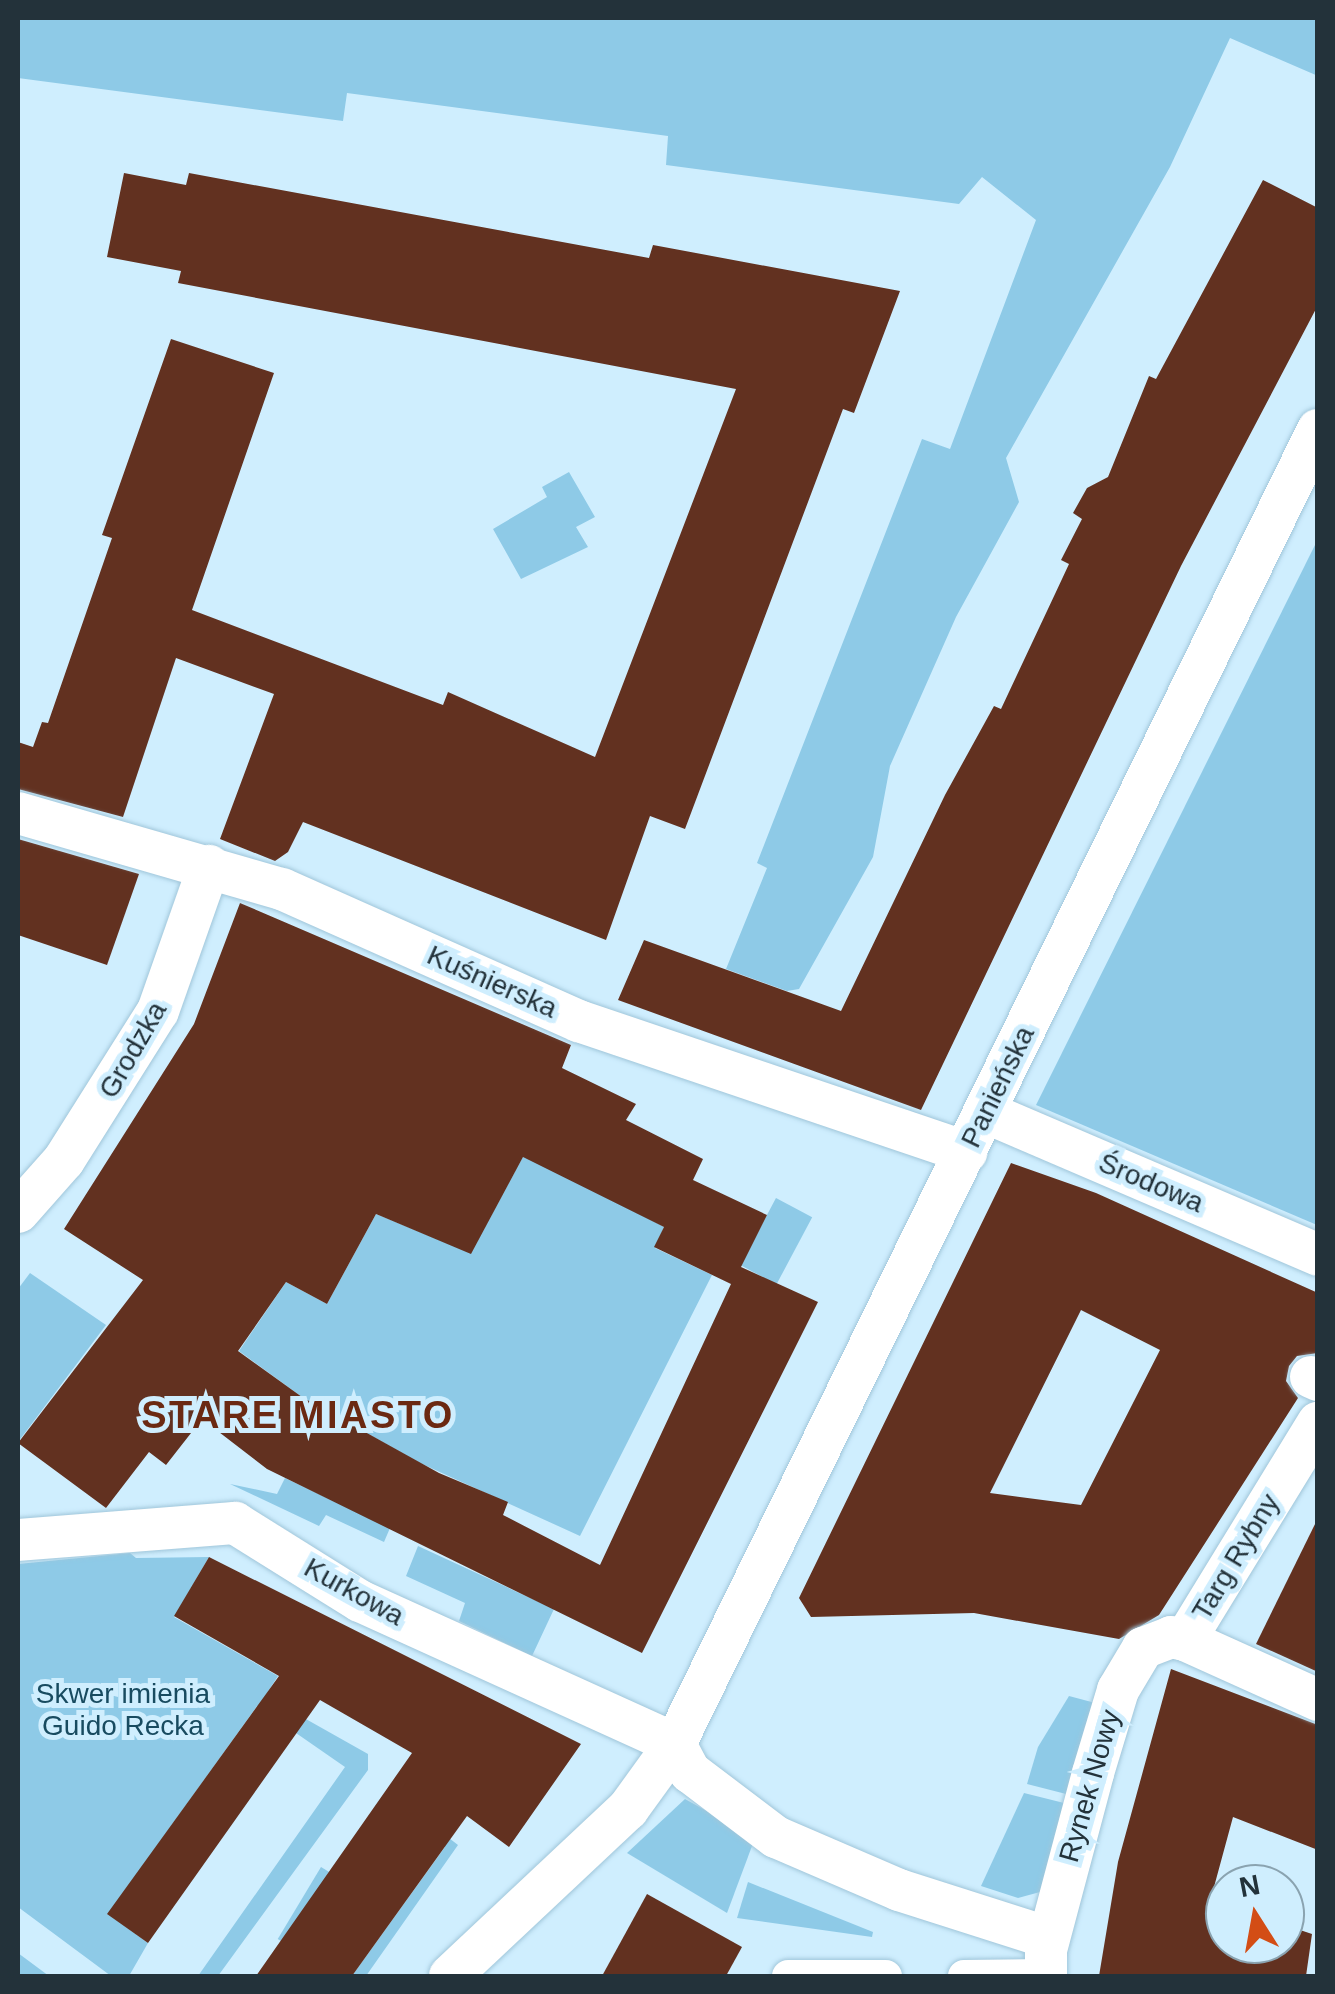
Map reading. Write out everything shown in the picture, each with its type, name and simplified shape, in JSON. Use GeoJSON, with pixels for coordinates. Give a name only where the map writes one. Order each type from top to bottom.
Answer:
{"type":"FeatureCollection","features":[{"type":"Feature","properties":{"kind":"street","name":"Panieńska"},"geometry":{"type":"LineString","coordinates":[[450,1976],[628,1809],[675,1744],[1318,430]]}},
{"type":"Feature","properties":{"kind":"street","name":"Kuśnierska"},"geometry":{"type":"LineString","coordinates":[[18,812],[282,889],[578,1021],[966,1152]]}},
{"type":"Feature","properties":{"kind":"street","name":"Grodzka"},"geometry":{"type":"LineString","coordinates":[[18,1212],[64,1160],[158,1011],[209,866]]}},
{"type":"Feature","properties":{"kind":"street","name":"Środowa"},"geometry":{"type":"LineString","coordinates":[[986,1112],[1318,1255]]}},
{"type":"Feature","properties":{"kind":"street","name":"Targ Rybny"},"geometry":{"type":"LineString","coordinates":[[1185,1640],[1318,1423]]}},
{"type":"Feature","properties":{"kind":"street","name":"Kurkowa"},"geometry":{"type":"LineString","coordinates":[[18,1540],[236,1524],[360,1601],[675,1744]]}},
{"type":"Feature","properties":{"kind":"street","name":"Rynek Nowy"},"geometry":{"type":"LineString","coordinates":[[1047,1963],[1118,1690],[1143,1648],[1171,1637],[1185,1640]]}},
{"type":"Feature","properties":{"kind":"street"},"geometry":{"type":"LineString","coordinates":[[1185,1640],[1318,1700]]}},
{"type":"Feature","properties":{"kind":"street"},"geometry":{"type":"LineString","coordinates":[[675,1744],[690,1772],[776,1837],[899,1890],[1047,1963]]}},
{"type":"Feature","properties":{"kind":"street"},"geometry":{"type":"LineString","coordinates":[[964,1976],[1047,1963]]}},
{"type":"Feature","properties":{"kind":"street"},"geometry":{"type":"LineString","coordinates":[[788,1976],[886,1976]]}},
{"type":"Feature","properties":{"kind":"green space"},"geometry":{"type":"Polygon","coordinates":[[[18,18],[1317,18],[1318,76],[1230,38],[1170,167],[1006,458],[1019,502],[956,617],[890,766],[873,857],[799,989],[787,991],[726,969],[767,868],[757,863],[922,439],[950,449],[1036,220],[982,177],[959,204],[666,165],[668,136],[347,93],[343,121],[18,78],[18,18]]]}},
{"type":"Feature","properties":{"kind":"green space"},"geometry":{"type":"Polygon","coordinates":[[[569,472],[595,517],[576,527],[588,547],[521,579],[493,529],[547,497],[542,487],[569,472]]]}},
{"type":"Feature","properties":{"kind":"green space"},"geometry":{"type":"Polygon","coordinates":[[[1317,541],[1317,1225],[1036,1105],[1317,541]]]}},
{"type":"Feature","properties":{"kind":"green space"},"geometry":{"type":"Polygon","coordinates":[[[526,1151],[664,1227],[655,1248],[712,1275],[580,1536],[420,1463],[302,1397],[239,1351],[286,1282],[327,1304],[376,1214],[471,1253],[526,1151]]]}},
{"type":"Feature","properties":{"kind":"green space"},"geometry":{"type":"Polygon","coordinates":[[[776,1198],[812,1217],[777,1284],[740,1265],[776,1198]]]}},
{"type":"Feature","properties":{"kind":"green space"},"geometry":{"type":"Polygon","coordinates":[[[30,1273],[106,1325],[18,1442],[18,1289],[30,1273]]]}},
{"type":"Feature","properties":{"kind":"green space"},"geometry":{"type":"Polygon","coordinates":[[[285,1478],[390,1528],[384,1542],[326,1515],[319,1526],[230,1484],[277,1494],[285,1478]]]}},
{"type":"Feature","properties":{"kind":"green space"},"geometry":{"type":"Polygon","coordinates":[[[418,1546],[554,1609],[532,1656],[459,1621],[465,1603],[406,1576],[418,1546]]]}},
{"type":"Feature","properties":{"kind":"green space","name":"Skwer imienia Guido Recka"},"geometry":{"type":"Polygon","coordinates":[[[130,1553],[136,1558],[209,1557],[174,1617],[278,1676],[265,1696],[368,1754],[368,1770],[218,1976],[198,1976],[345,1767],[257,1706],[108,1914],[148,1943],[129,1976],[111,1976],[18,1907],[18,1564],[130,1553]]]}},
{"type":"Feature","properties":{"kind":"green space"},"geometry":{"type":"Polygon","coordinates":[[[1069,1696],[1099,1704],[1070,1795],[1027,1784],[1038,1747],[1069,1696]]]}},
{"type":"Feature","properties":{"kind":"green space"},"geometry":{"type":"Polygon","coordinates":[[[388,1791],[458,1845],[366,1976],[352,1976],[445,1847],[407,1820],[388,1791]]]}},
{"type":"Feature","properties":{"kind":"green space"},"geometry":{"type":"Polygon","coordinates":[[[1024,1793],[1068,1804],[1040,1892],[1018,1898],[981,1886],[1024,1793]]]}},
{"type":"Feature","properties":{"kind":"green space"},"geometry":{"type":"Polygon","coordinates":[[[685,1799],[755,1838],[727,1913],[627,1853],[685,1799]]]}},
{"type":"Feature","properties":{"kind":"green space"},"geometry":{"type":"Polygon","coordinates":[[[321,1867],[331,1873],[288,1945],[278,1939],[321,1867]]]}},
{"type":"Feature","properties":{"kind":"green space"},"geometry":{"type":"Polygon","coordinates":[[[748,1882],[873,1932],[872,1937],[737,1918],[748,1882]]]}},
{"type":"Feature","properties":{"kind":"green space"},"geometry":{"type":"Polygon","coordinates":[[[18,1953],[49,1976],[18,1976],[18,1953]]]}},
{"type":"Feature","properties":{"kind":"building"},"geometry":{"type":"Polygon","coordinates":[[[124,173],[186,185],[189,173],[649,258],[653,245],[900,291],[854,413],[843,409],[685,829],[650,816],[606,940],[303,822],[288,852],[275,861],[220,839],[274,694],[176,658],[123,817],[18,789],[18,742],[33,747],[42,722],[48,723],[112,538],[102,535],[171,339],[274,373],[192,610],[443,705],[448,692],[595,757],[736,389],[178,283],[181,271],[107,257],[124,173]]]}},
{"type":"Feature","properties":{"kind":"building"},"geometry":{"type":"Polygon","coordinates":[[[1263,180],[1318,208],[1318,305],[1181,566],[921,1110],[618,1000],[644,940],[841,1011],[945,795],[994,706],[1001,709],[1069,564],[1061,560],[1082,519],[1073,513],[1087,488],[1108,477],[1149,376],[1156,379],[1263,180]]]}},
{"type":"Feature","properties":{"kind":"building"},"geometry":{"type":"Polygon","coordinates":[[[18,839],[139,874],[107,965],[18,935],[18,839]]]}},
{"type":"Feature","properties":{"kind":"building"},"geometry":{"type":"Polygon","coordinates":[[[240,903],[571,1045],[562,1068],[636,1104],[626,1120],[703,1159],[693,1180],[767,1215],[741,1267],[818,1302],[642,1653],[267,1469],[202,1419],[166,1465],[149,1452],[106,1508],[18,1443],[143,1280],[64,1229],[194,1024],[240,903]],[[523,1157],[471,1254],[376,1214],[327,1304],[286,1282],[238,1351],[302,1397],[439,1473],[508,1502],[503,1515],[600,1565],[731,1284],[654,1247],[664,1227],[523,1157]]]}},
{"type":"Feature","properties":{"kind":"building"},"geometry":{"type":"Polygon","coordinates":[[[1011,1163],[1096,1193],[1318,1293],[1318,1353],[1297,1356],[1289,1366],[1286,1381],[1298,1398],[1159,1615],[1119,1639],[974,1613],[811,1617],[799,1598],[1011,1163]],[[1081,1310],[990,1493],[1081,1505],[1160,1350],[1081,1310]]]}},
{"type":"Feature","properties":{"kind":"building"},"geometry":{"type":"Polygon","coordinates":[[[1318,1518],[1318,1672],[1256,1644],[1318,1518]]]}},
{"type":"Feature","properties":{"kind":"building"},"geometry":{"type":"Polygon","coordinates":[[[209,1557],[581,1744],[509,1847],[467,1816],[352,1976],[256,1976],[412,1753],[320,1700],[148,1943],[107,1914],[279,1676],[174,1616],[209,1557]]]}},
{"type":"Feature","properties":{"kind":"building"},"geometry":{"type":"Polygon","coordinates":[[[1171,1669],[1318,1725],[1318,1850],[1233,1817],[1220,1864],[1205,1864],[1205,1964],[1305,1964],[1305,1932],[1312,1934],[1306,1976],[1099,1976],[1118,1862],[1171,1669]]]}},
{"type":"Feature","properties":{"kind":"building"},"geometry":{"type":"Polygon","coordinates":[[[647,1894],[742,1947],[726,1976],[602,1976],[647,1894]]]}},
{"type":"Feature","properties":{"kind":"district","name":"STARE MIASTO"},"geometry":{"type":"Point","coordinates":[298,1416]}}]}
